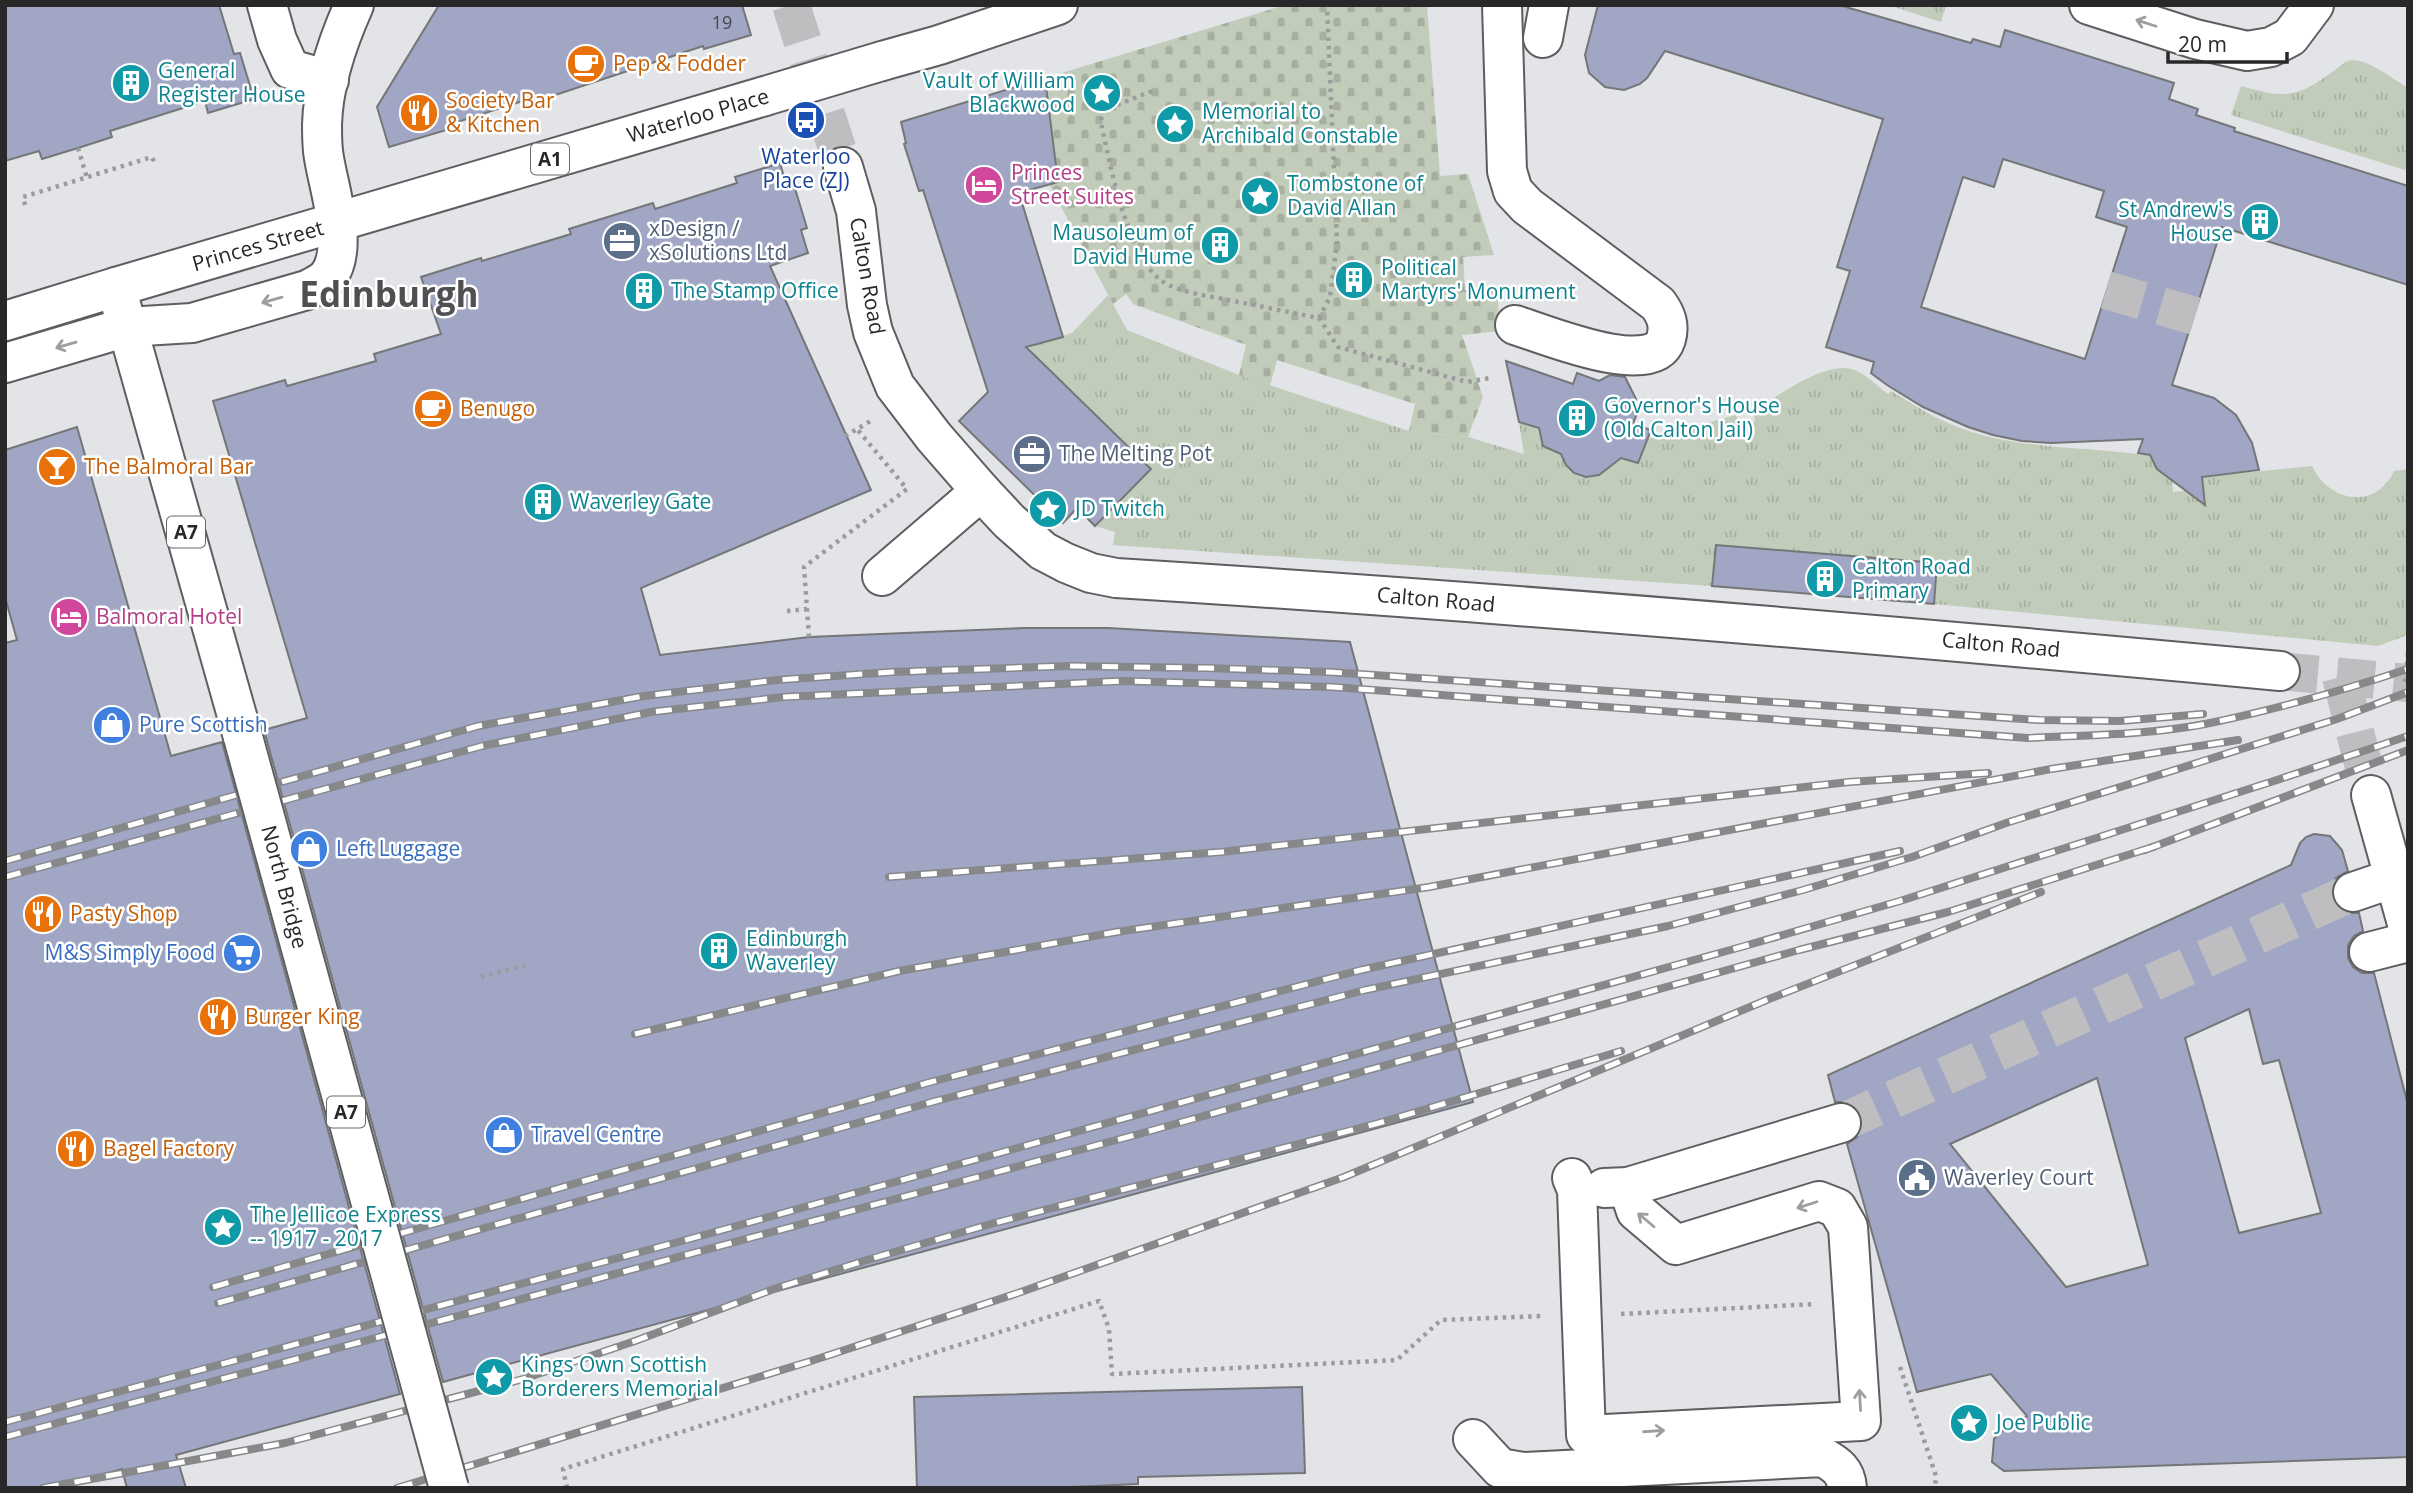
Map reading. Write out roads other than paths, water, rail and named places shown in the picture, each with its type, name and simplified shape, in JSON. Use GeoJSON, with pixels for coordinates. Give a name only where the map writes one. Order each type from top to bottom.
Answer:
{"type":"FeatureCollection","features":[{"type":"Feature","properties":{"kind":"main road"},"geometry":{"type":"LineString","coordinates":[[336,223],[323,154],[322,123],[329,80],[341,34],[354,5]]}},
{"type":"Feature","properties":{"kind":"main road","name":"Waterloo Place"},"geometry":{"type":"LineString","coordinates":[[336,223],[939,45],[1058,5]]}},
{"type":"Feature","properties":{"kind":"main road"},"geometry":{"type":"LineString","coordinates":[[1502,5],[1507,171],[1513,191],[1527,206],[1658,304],[1666,316],[1668,331],[1664,344],[1652,353],[1624,356],[1589,349],[1515,325]]}},
{"type":"Feature","properties":{"kind":"main road"},"geometry":{"type":"LineString","coordinates":[[2089,5],[2195,39],[2247,51],[2271,47],[2290,37],[2314,5]]}},
{"type":"Feature","properties":{"kind":"main road"},"geometry":{"type":"LineString","coordinates":[[276,17],[290,69],[329,80]]}},
{"type":"Feature","properties":{"kind":"main road"},"geometry":{"type":"LineString","coordinates":[[272,242],[305,202],[316,179],[323,154]]}},
{"type":"Feature","properties":{"kind":"main road","name":"Calton Road"},"geometry":{"type":"LineString","coordinates":[[843,167],[856,211],[867,305],[873,332],[895,386],[934,437],[1009,520],[1043,551],[1079,568],[1116,578],[1338,592],[1810,629],[2280,671]]}},
{"type":"Feature","properties":{"kind":"main road","name":"Princes Street"},"geometry":{"type":"LineString","coordinates":[[5,321],[336,223],[336,261],[329,275],[307,290],[192,323],[127,327],[5,363]]}},
{"type":"Feature","properties":{"kind":"main road","name":"North Bridge"},"geometry":{"type":"LineString","coordinates":[[116,287],[243,737],[449,1488]]}},
{"type":"Feature","properties":{"kind":"main road"},"geometry":{"type":"LineString","coordinates":[[882,576],[981,491]]}},
{"type":"Feature","properties":{"kind":"main road"},"geometry":{"type":"LineString","coordinates":[[2371,795],[2408,927]]}},
{"type":"Feature","properties":{"kind":"main road"},"geometry":{"type":"LineString","coordinates":[[2353,892],[2395,878]]}},
{"type":"Feature","properties":{"kind":"main road"},"geometry":{"type":"LineString","coordinates":[[2369,952],[2408,942]]}},
{"type":"Feature","properties":{"kind":"main road"},"geometry":{"type":"LineString","coordinates":[[1628,1187],[1636,1212],[1676,1245],[1819,1202],[1829,1203],[1837,1208],[1848,1227],[1861,1421],[1586,1435],[1575,1184],[1628,1187],[1841,1123]]}},
{"type":"Feature","properties":{"kind":"main road"},"geometry":{"type":"LineString","coordinates":[[1473,1439],[1500,1468],[1523,1472],[1823,1457],[1839,1466],[1847,1488]]}},
{"type":"Feature","properties":{"kind":"tunnel"},"geometry":{"type":"LineString","coordinates":[[791,5],[843,167]]}},
{"type":"Feature","properties":{"kind":"tunnel"},"geometry":{"type":"LineString","coordinates":[[2106,290],[2195,316]]}},
{"type":"Feature","properties":{"kind":"tunnel"},"geometry":{"type":"LineString","coordinates":[[2280,671],[2408,683]]}},
{"type":"Feature","properties":{"kind":"tunnel"},"geometry":{"type":"LineString","coordinates":[[2341,677],[2371,795]]}},
{"type":"Feature","properties":{"kind":"tunnel"},"geometry":{"type":"LineString","coordinates":[[1841,1123],[2353,892]]}},
{"type":"Feature","properties":{"kind":"railway"},"geometry":{"type":"LineString","coordinates":[[5,861],[478,726],[644,696],[777,680],[892,672],[1070,666],[1206,668],[1329,672],[2039,720],[2120,721],[2203,714]]}},
{"type":"Feature","properties":{"kind":"railway"},"geometry":{"type":"LineString","coordinates":[[5,877],[482,746],[651,712],[783,697],[1122,681],[1332,687],[2028,738],[2183,728],[2307,700],[2408,669]]}},
{"type":"Feature","properties":{"kind":"railway"},"geometry":{"type":"LineString","coordinates":[[218,1303],[932,1102],[1365,990],[1668,926],[1803,890],[2337,719],[2408,692]]}},
{"type":"Feature","properties":{"kind":"railway"},"geometry":{"type":"LineString","coordinates":[[5,1422],[704,1235],[1741,947],[1900,901],[2408,736]]}},
{"type":"Feature","properties":{"kind":"railway"},"geometry":{"type":"LineString","coordinates":[[635,1034],[899,971],[1116,932],[1429,887],[2051,769],[2238,740]]}},
{"type":"Feature","properties":{"kind":"railway"},"geometry":{"type":"LineString","coordinates":[[2145,850],[2408,750]]}},
{"type":"Feature","properties":{"kind":"railway"},"geometry":{"type":"LineString","coordinates":[[889,877],[1221,852],[1849,782],[1988,773]]}},
{"type":"Feature","properties":{"kind":"railway"},"geometry":{"type":"LineString","coordinates":[[5,1437],[1139,1134],[1799,950],[1948,912],[2153,847]]}},
{"type":"Feature","properties":{"kind":"railway"},"geometry":{"type":"LineString","coordinates":[[213,1287],[927,1083],[1361,970],[1900,851]]}},
{"type":"Feature","properties":{"kind":"railway"},"geometry":{"type":"LineString","coordinates":[[397,1488],[811,1361],[1018,1293],[1344,1177],[1769,999],[2041,892]]}},
{"type":"Feature","properties":{"kind":"railway"},"geometry":{"type":"LineString","coordinates":[[43,1488],[285,1443],[523,1379],[774,1289],[867,1260],[987,1225],[1379,1123],[1621,1051]]}},
{"type":"Feature","properties":{"kind":"place","name":"Pep & Fodder"},"geometry":{"type":"Point","coordinates":[586,64]}},
{"type":"Feature","properties":{"kind":"place","name":"General Register House"},"geometry":{"type":"Point","coordinates":[131,83]}},
{"type":"Feature","properties":{"kind":"place","name":"Vault of William Blackwood"},"geometry":{"type":"Point","coordinates":[1102,93]}},
{"type":"Feature","properties":{"kind":"place","name":"Society Bar & Kitchen"},"geometry":{"type":"Point","coordinates":[419,113]}},
{"type":"Feature","properties":{"kind":"place","name":"Waterloo Place (ZJ)"},"geometry":{"type":"Point","coordinates":[806,120]}},
{"type":"Feature","properties":{"kind":"place","name":"Memorial to Archibald Constable"},"geometry":{"type":"Point","coordinates":[1175,124]}},
{"type":"Feature","properties":{"kind":"place","name":"Princes Street Suites"},"geometry":{"type":"Point","coordinates":[984,185]}},
{"type":"Feature","properties":{"kind":"place","name":"Tombstone of David Allan"},"geometry":{"type":"Point","coordinates":[1260,196]}},
{"type":"Feature","properties":{"kind":"place","name":"St Andrew's House"},"geometry":{"type":"Point","coordinates":[2260,222]}},
{"type":"Feature","properties":{"kind":"place","name":"xDesign / xSolutions Ltd"},"geometry":{"type":"Point","coordinates":[622,241]}},
{"type":"Feature","properties":{"kind":"place","name":"Mausoleum of David Hume"},"geometry":{"type":"Point","coordinates":[1220,245]}},
{"type":"Feature","properties":{"kind":"place","name":"Political Martyrs' Monument"},"geometry":{"type":"Point","coordinates":[1354,280]}},
{"type":"Feature","properties":{"kind":"place","name":"The Stamp Office"},"geometry":{"type":"Point","coordinates":[644,291]}},
{"type":"Feature","properties":{"kind":"place","name":"Benugo"},"geometry":{"type":"Point","coordinates":[433,409]}},
{"type":"Feature","properties":{"kind":"place","name":"Governor's House (Old Calton Jail)"},"geometry":{"type":"Point","coordinates":[1577,418]}},
{"type":"Feature","properties":{"kind":"place","name":"The Melting Pot"},"geometry":{"type":"Point","coordinates":[1032,454]}},
{"type":"Feature","properties":{"kind":"place","name":"The Balmoral Bar"},"geometry":{"type":"Point","coordinates":[57,467]}},
{"type":"Feature","properties":{"kind":"place","name":"Waverley Gate"},"geometry":{"type":"Point","coordinates":[543,502]}},
{"type":"Feature","properties":{"kind":"place","name":"JD Twitch"},"geometry":{"type":"Point","coordinates":[1048,509]}},
{"type":"Feature","properties":{"kind":"place","name":"Calton Road Primary"},"geometry":{"type":"Point","coordinates":[1825,579]}},
{"type":"Feature","properties":{"kind":"place","name":"Balmoral Hotel"},"geometry":{"type":"Point","coordinates":[69,617]}},
{"type":"Feature","properties":{"kind":"place","name":"Pure Scottish"},"geometry":{"type":"Point","coordinates":[112,725]}},
{"type":"Feature","properties":{"kind":"place","name":"Left Luggage"},"geometry":{"type":"Point","coordinates":[309,849]}},
{"type":"Feature","properties":{"kind":"place","name":"Pasty Shop"},"geometry":{"type":"Point","coordinates":[43,914]}},
{"type":"Feature","properties":{"kind":"place","name":"Edinburgh Waverley"},"geometry":{"type":"Point","coordinates":[719,951]}},
{"type":"Feature","properties":{"kind":"place","name":"M&S Simply Food"},"geometry":{"type":"Point","coordinates":[242,953]}},
{"type":"Feature","properties":{"kind":"place","name":"Burger King"},"geometry":{"type":"Point","coordinates":[218,1017]}},
{"type":"Feature","properties":{"kind":"place","name":"Travel Centre"},"geometry":{"type":"Point","coordinates":[504,1135]}},
{"type":"Feature","properties":{"kind":"place","name":"Bagel Factory"},"geometry":{"type":"Point","coordinates":[76,1149]}},
{"type":"Feature","properties":{"kind":"place","name":"Waverley Court"},"geometry":{"type":"Point","coordinates":[1917,1178]}},
{"type":"Feature","properties":{"kind":"place","name":"The Jellicoe Express -- 1917 - 2017"},"geometry":{"type":"Point","coordinates":[223,1227]}},
{"type":"Feature","properties":{"kind":"place","name":"Kings Own Scottish Borderers Memorial"},"geometry":{"type":"Point","coordinates":[494,1377]}},
{"type":"Feature","properties":{"kind":"place","name":"Joe Public"},"geometry":{"type":"Point","coordinates":[1969,1423]}},
{"type":"Feature","properties":{"kind":"district","name":"Edinburgh"},"geometry":{"type":"Point","coordinates":[389,295]}}]}
